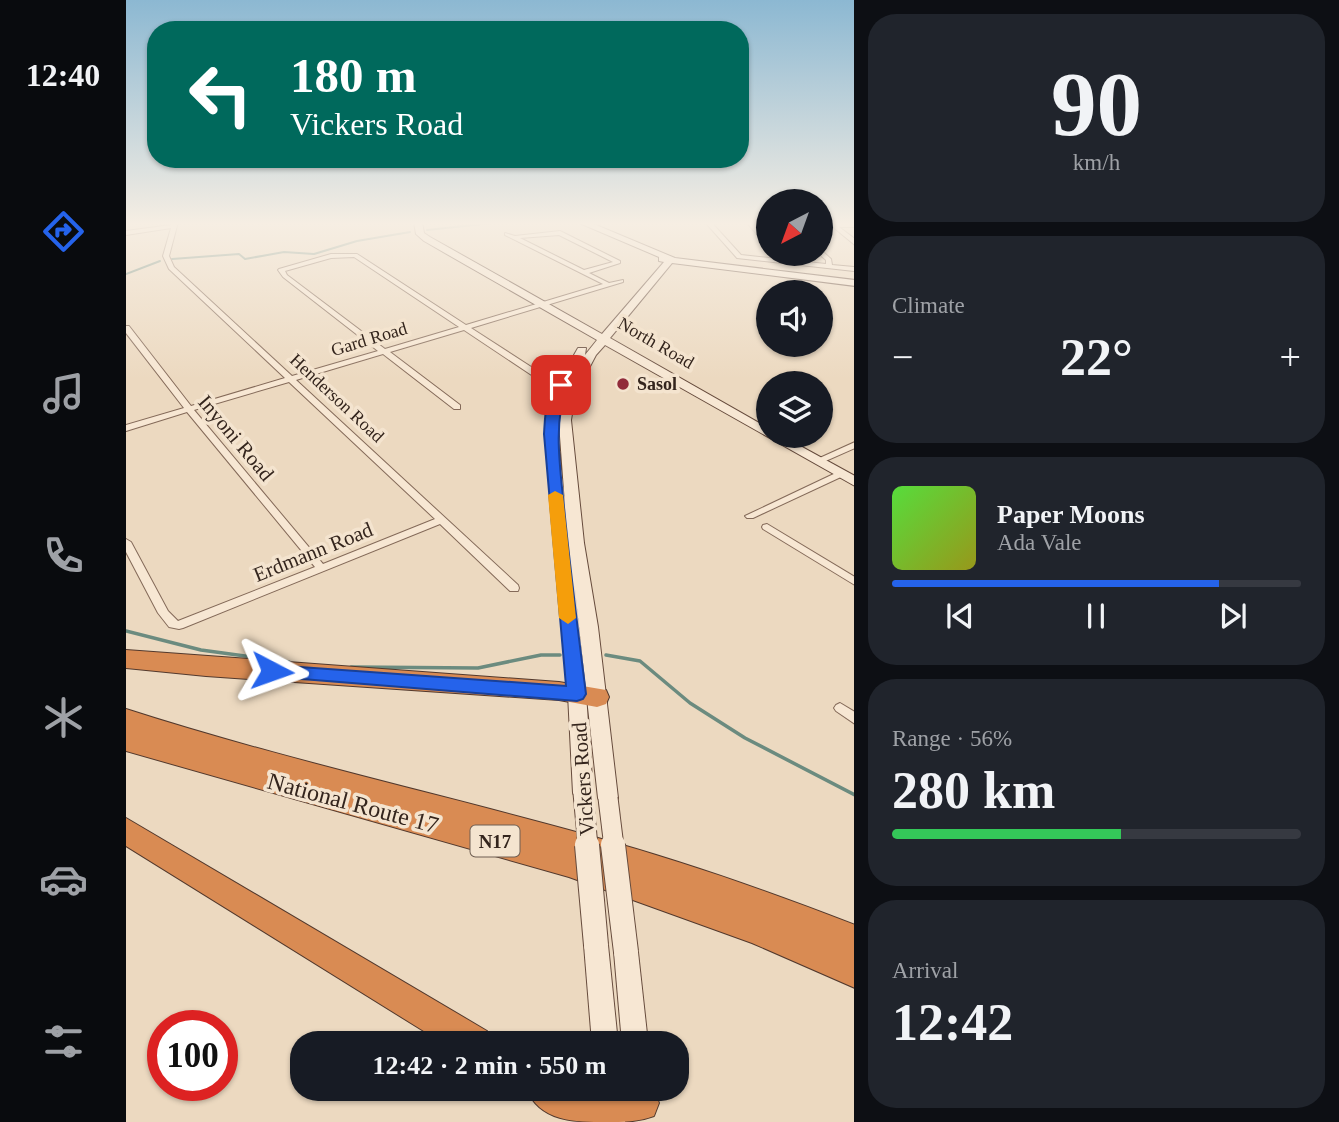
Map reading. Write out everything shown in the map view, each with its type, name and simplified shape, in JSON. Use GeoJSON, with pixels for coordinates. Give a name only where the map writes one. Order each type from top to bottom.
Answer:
{"type":"FeatureCollection","features":[{"type":"Feature","properties":{"kind":"highway"},"geometry":{"type":"LineString","coordinates":[[126,659],[587,695]]}},
{"type":"Feature","properties":{"kind":"highway","name":"N17"},"geometry":{"type":"LineString","coordinates":[[126,719],[260,760],[639,863],[730,893],[854,941]]}},
{"type":"Feature","properties":{"kind":"highway","name":"National Route 17"},"geometry":{"type":"LineString","coordinates":[[126,740],[569,863],[757,930],[854,972]]}},
{"type":"Feature","properties":{"kind":"highway"},"geometry":{"type":"LineString","coordinates":[[126,831],[455,1031]]}},
{"type":"Feature","properties":{"kind":"highway"},"geometry":{"type":"LineString","coordinates":[[558,1103],[592,1117],[626,1107]]}},
{"type":"Feature","properties":{"kind":"main road","name":"North Road"},"geometry":{"type":"LineString","coordinates":[[490,274],[602,333],[630,355],[756,426]]}},
{"type":"Feature","properties":{"kind":"main road","name":"Vickers Road"},"geometry":{"type":"LineString","coordinates":[[634,1031],[608,798],[587,695],[556,511],[551,421],[561,385],[602,333],[656,274]]}},
{"type":"Feature","properties":{"kind":"main road"},"geometry":{"type":"LineString","coordinates":[[784,274],[854,283]]}},
{"type":"Feature","properties":{"kind":"main road","name":"North Road"},"geometry":{"type":"LineString","coordinates":[[544,304],[602,333],[702,395]]}},
{"type":"Feature","properties":{"kind":"main road","name":"Vickers Road"},"geometry":{"type":"LineString","coordinates":[[602,333],[569,395],[565,428],[587,695],[583,793],[604,1031]]}},
{"type":"Feature","properties":{"kind":"main road"},"geometry":{"type":"LineString","coordinates":[[591,354],[606,350],[630,355]]}},
{"type":"Feature","properties":{"kind":"main road"},"geometry":{"type":"LineString","coordinates":[[795,448],[854,482]]}},
{"type":"Feature","properties":{"kind":"street","name":"Henderson Road"},"geometry":{"type":"LineString","coordinates":[[178,274],[514,588]]}},
{"type":"Feature","properties":{"kind":"street"},"geometry":{"type":"LineString","coordinates":[[283,274],[457,407]]}},
{"type":"Feature","properties":{"kind":"street"},"geometry":{"type":"LineString","coordinates":[[383,274],[536,374]]}},
{"type":"Feature","properties":{"kind":"street"},"geometry":{"type":"LineString","coordinates":[[589,274],[609,285]]}},
{"type":"Feature","properties":{"kind":"street","name":"Gard Road"},"geometry":{"type":"LineString","coordinates":[[126,428],[621,281]]}},
{"type":"Feature","properties":{"kind":"street","name":"Inyoni Road"},"geometry":{"type":"LineString","coordinates":[[126,328],[189,409],[322,569]]}},
{"type":"Feature","properties":{"kind":"street"},"geometry":{"type":"LineString","coordinates":[[818,461],[854,444]]}},
{"type":"Feature","properties":{"kind":"street"},"geometry":{"type":"LineString","coordinates":[[750,516],[840,474]]}},
{"type":"Feature","properties":{"kind":"street","name":"Erdmann Road"},"geometry":{"type":"LineString","coordinates":[[128,550],[169,620],[178,625],[197,620],[442,520]]}},
{"type":"Feature","properties":{"kind":"street"},"geometry":{"type":"LineString","coordinates":[[767,527],[854,582]]}},
{"type":"Feature","properties":{"kind":"street"},"geometry":{"type":"LineString","coordinates":[[840,708],[854,719]]}},
{"type":"Feature","properties":{"kind":"waterway"},"geometry":{"type":"LineString","coordinates":[[126,631],[201,650],[289,662]]}},
{"type":"Feature","properties":{"kind":"waterway"},"geometry":{"type":"LineString","coordinates":[[351,667],[478,668],[541,655],[560,655]]}},
{"type":"Feature","properties":{"kind":"waterway"},"geometry":{"type":"LineString","coordinates":[[606,655],[640,661],[690,703],[745,738],[854,794]]}},
{"type":"Feature","properties":{"kind":"slow traffic"},"geometry":{"type":"LineString","coordinates":[[555,495],[568,618]]}},
{"type":"Feature","properties":{"kind":"place","name":"Sasol"},"geometry":{"type":"Point","coordinates":[623,384]}},
{"type":"Feature","properties":{"kind":"route"},"geometry":{"type":"LineString","coordinates":[[272,671],[577,694],[559,543],[551,434],[552,408],[561,385]]}}]}
